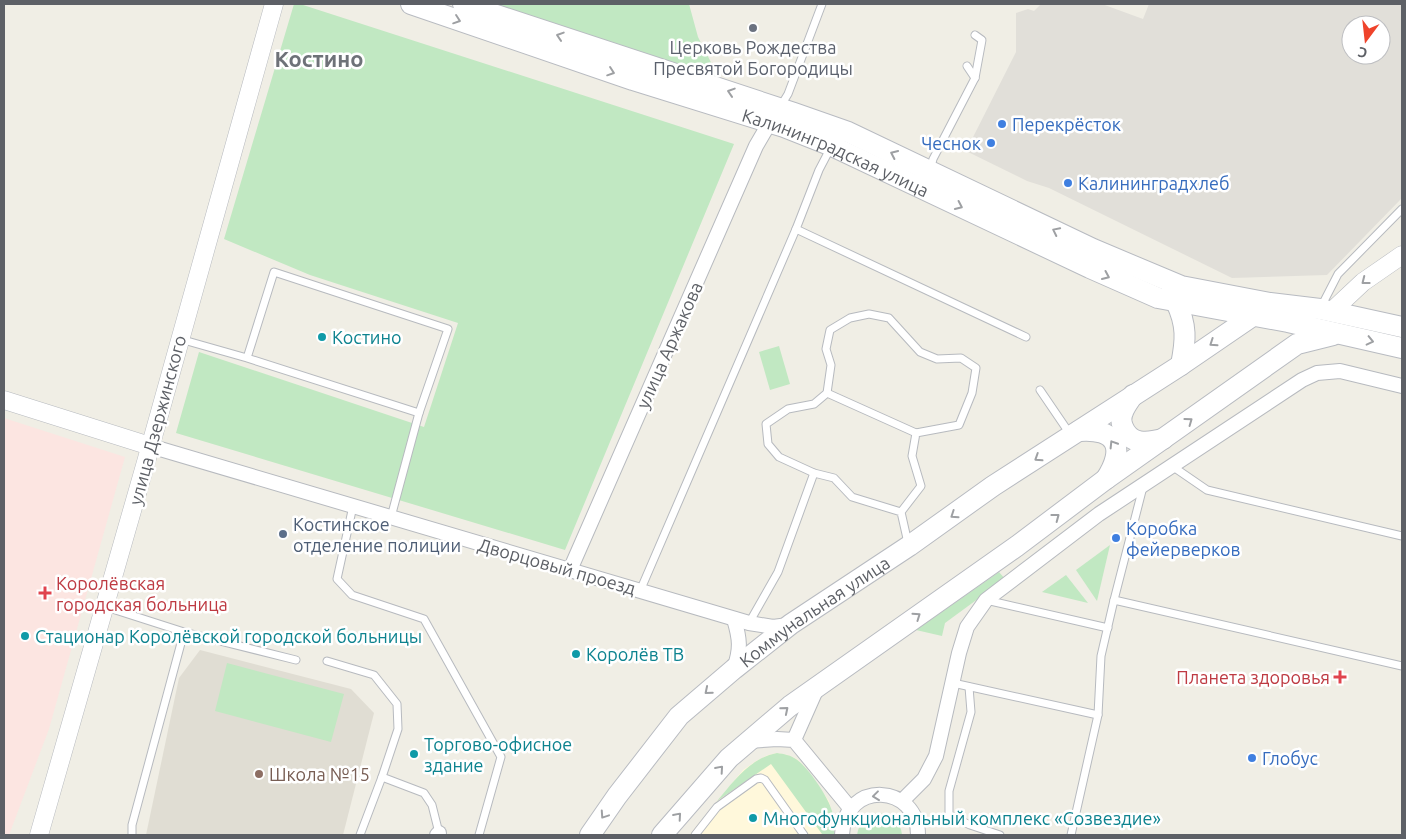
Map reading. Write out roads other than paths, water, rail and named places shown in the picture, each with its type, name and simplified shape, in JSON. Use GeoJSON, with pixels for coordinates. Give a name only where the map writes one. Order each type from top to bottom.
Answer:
{"type":"FeatureCollection","features":[{"type":"Feature","properties":{"kind":"main road","name":"Калининградская улица"},"geometry":{"type":"LineString","coordinates":[[411,4],[633,80],[848,132],[1093,249],[1162,279],[1194,289],[1325,311],[1402,327]]}},
{"type":"Feature","properties":{"kind":"main road","name":"Калининградская улица"},"geometry":{"type":"LineString","coordinates":[[463,4],[775,115],[832,146],[1124,284],[1158,298],[1288,322],[1402,348]]}},
{"type":"Feature","properties":{"kind":"main road"},"geometry":{"type":"LineString","coordinates":[[1176,302],[1186,331],[1181,365]]}},
{"type":"Feature","properties":{"kind":"main road"},"geometry":{"type":"LineString","coordinates":[[662,835],[729,758],[747,741],[818,684],[1017,546],[1106,479],[1297,344],[1288,322],[1270,303],[1253,316]]}},
{"type":"Feature","properties":{"kind":"main road","name":"Коммунальная улица"},"geometry":{"type":"LineString","coordinates":[[590,835],[617,796],[679,716],[791,624],[909,546],[993,486],[1181,365],[1253,316]]}},
{"type":"Feature","properties":{"kind":"main road","name":"Калининградская улица"},"geometry":{"type":"LineString","coordinates":[[1297,344],[1338,334]]}},
{"type":"Feature","properties":{"kind":"main road"},"geometry":{"type":"LineString","coordinates":[[1133,395],[1122,412],[1121,423],[1126,434],[1136,440],[1149,443],[1164,439]]}},
{"type":"Feature","properties":{"kind":"main road"},"geometry":{"type":"LineString","coordinates":[[1075,433],[1090,430],[1099,432],[1110,437],[1116,443],[1118,451],[1112,469],[1106,479]]}},
{"type":"Feature","properties":{"kind":"street","name":"улица Дзержинского"},"geometry":{"type":"LineString","coordinates":[[39,835],[274,4]]}},
{"type":"Feature","properties":{"kind":"street","name":"улица Аржакова"},"geometry":{"type":"LineString","coordinates":[[570,570],[756,146],[775,115]]}},
{"type":"Feature","properties":{"kind":"street"},"geometry":{"type":"LineString","coordinates":[[1325,311],[1402,254]]}},
{"type":"Feature","properties":{"kind":"street"},"geometry":{"type":"LineString","coordinates":[[902,801],[924,779],[936,756],[959,653],[967,627],[986,600],[1099,514],[1302,380],[1317,373],[1340,371],[1402,386]]}},
{"type":"Feature","properties":{"kind":"street"},"geometry":{"type":"LineString","coordinates":[[4,400],[150,446]]}},
{"type":"Feature","properties":{"kind":"street","name":"Дворцовый проезд"},"geometry":{"type":"LineString","coordinates":[[150,446],[734,619],[773,627],[791,624]]}},
{"type":"Feature","properties":{"kind":"street"},"geometry":{"type":"LineString","coordinates":[[734,619],[740,639],[739,656],[734,669]]}},
{"type":"Feature","properties":{"kind":"street"},"geometry":{"type":"LineString","coordinates":[[794,740],[818,684]]}},
{"type":"Feature","properties":{"kind":"street"},"geometry":{"type":"LineString","coordinates":[[747,741],[794,740],[850,808]]}},
{"type":"Feature","properties":{"kind":"street"},"geometry":{"type":"LineString","coordinates":[[842,835],[843,822],[850,808],[860,800],[880,794],[902,801],[912,812],[918,826],[918,835]]}},
{"type":"Feature","properties":{"kind":"lane"},"geometry":{"type":"LineString","coordinates":[[775,115],[788,94],[822,4]]}},
{"type":"Feature","properties":{"kind":"lane"},"geometry":{"type":"LineString","coordinates":[[930,170],[975,78],[982,40],[975,35]]}},
{"type":"Feature","properties":{"kind":"lane"},"geometry":{"type":"LineString","coordinates":[[968,66],[975,78]]}},
{"type":"Feature","properties":{"kind":"lane"},"geometry":{"type":"LineString","coordinates":[[640,591],[796,229],[819,170],[832,146]]}},
{"type":"Feature","properties":{"kind":"lane"},"geometry":{"type":"LineString","coordinates":[[1325,311],[1338,274],[1402,209]]}},
{"type":"Feature","properties":{"kind":"lane"},"geometry":{"type":"LineString","coordinates":[[796,229],[1026,337]]}},
{"type":"Feature","properties":{"kind":"lane"},"geometry":{"type":"LineString","coordinates":[[247,358],[274,272],[448,329],[419,413],[391,517]]}},
{"type":"Feature","properties":{"kind":"lane"},"geometry":{"type":"LineString","coordinates":[[827,393],[916,433],[959,425],[972,393],[976,368],[961,358],[937,360],[920,352],[889,318],[869,314],[850,318],[830,330],[826,349],[831,366],[827,393],[814,404],[788,409],[766,424],[768,444],[779,456],[814,473],[834,478],[852,498],[901,512]]}},
{"type":"Feature","properties":{"kind":"lane"},"geometry":{"type":"LineString","coordinates":[[180,339],[247,358],[419,413]]}},
{"type":"Feature","properties":{"kind":"lane"},"geometry":{"type":"LineString","coordinates":[[1040,390],[1075,433]]}},
{"type":"Feature","properties":{"kind":"lane"},"geometry":{"type":"LineString","coordinates":[[901,512],[921,486],[912,456],[916,433]]}},
{"type":"Feature","properties":{"kind":"lane"},"geometry":{"type":"LineString","coordinates":[[1172,466],[1207,490],[1402,536]]}},
{"type":"Feature","properties":{"kind":"lane"},"geometry":{"type":"LineString","coordinates":[[749,623],[778,572],[814,473]]}},
{"type":"Feature","properties":{"kind":"lane"},"geometry":{"type":"LineString","coordinates":[[1071,835],[1098,714],[1099,669],[1114,600],[1144,485]]}},
{"type":"Feature","properties":{"kind":"lane"},"geometry":{"type":"LineString","coordinates":[[353,506],[337,579],[352,595],[424,619],[501,757],[479,835]]}},
{"type":"Feature","properties":{"kind":"lane"},"geometry":{"type":"LineString","coordinates":[[901,512],[909,546]]}},
{"type":"Feature","properties":{"kind":"lane"},"geometry":{"type":"LineString","coordinates":[[986,600],[1108,628]]}},
{"type":"Feature","properties":{"kind":"lane"},"geometry":{"type":"LineString","coordinates":[[1114,600],[1402,666]]}},
{"type":"Feature","properties":{"kind":"lane"},"geometry":{"type":"LineString","coordinates":[[105,606],[184,632],[296,660]]}},
{"type":"Feature","properties":{"kind":"lane"},"geometry":{"type":"LineString","coordinates":[[132,835],[132,825],[184,632]]}},
{"type":"Feature","properties":{"kind":"lane"},"geometry":{"type":"LineString","coordinates":[[328,661],[374,675],[397,704],[398,729],[360,835]]}},
{"type":"Feature","properties":{"kind":"lane"},"geometry":{"type":"LineString","coordinates":[[953,683],[1098,714]]}},
{"type":"Feature","properties":{"kind":"lane"},"geometry":{"type":"LineString","coordinates":[[968,687],[971,712],[949,791],[949,815],[970,825],[1000,835]]}},
{"type":"Feature","properties":{"kind":"lane"},"geometry":{"type":"LineString","coordinates":[[382,777],[424,793],[432,805],[440,834]]}},
{"type":"Feature","properties":{"kind":"lane"},"geometry":{"type":"LineString","coordinates":[[695,835],[717,808],[756,779],[761,778],[765,780],[804,835]]}},
{"type":"Feature","properties":{"kind":"place","name":"Церковь Рождества Пресвятой Богородицы"},"geometry":{"type":"Point","coordinates":[753,28]}},
{"type":"Feature","properties":{"kind":"place","name":"Перекрёсток"},"geometry":{"type":"Point","coordinates":[1002,124]}},
{"type":"Feature","properties":{"kind":"place","name":"Чеснок"},"geometry":{"type":"Point","coordinates":[991,143]}},
{"type":"Feature","properties":{"kind":"place","name":"Калининградхлеб"},"geometry":{"type":"Point","coordinates":[1068,183]}},
{"type":"Feature","properties":{"kind":"place","name":"Костино"},"geometry":{"type":"Point","coordinates":[322,337]}},
{"type":"Feature","properties":{"kind":"place","name":"Костинское отделение полиции"},"geometry":{"type":"Point","coordinates":[283,534]}},
{"type":"Feature","properties":{"kind":"place","name":"Коробка фейерверков"},"geometry":{"type":"Point","coordinates":[1116,538]}},
{"type":"Feature","properties":{"kind":"place","name":"Королёвская городская больница"},"geometry":{"type":"Point","coordinates":[45,593]}},
{"type":"Feature","properties":{"kind":"place","name":"Стационар Королёвской городской больницы"},"geometry":{"type":"Point","coordinates":[25,636]}},
{"type":"Feature","properties":{"kind":"place","name":"Королёв ТВ"},"geometry":{"type":"Point","coordinates":[576,654]}},
{"type":"Feature","properties":{"kind":"place","name":"Планета здоровья"},"geometry":{"type":"Point","coordinates":[1340,677]}},
{"type":"Feature","properties":{"kind":"place","name":"Торгово-офисное здание"},"geometry":{"type":"Point","coordinates":[414,754]}},
{"type":"Feature","properties":{"kind":"place","name":"Глобус"},"geometry":{"type":"Point","coordinates":[1252,758]}},
{"type":"Feature","properties":{"kind":"place","name":"Школа №15"},"geometry":{"type":"Point","coordinates":[259,774]}},
{"type":"Feature","properties":{"kind":"place","name":"Многофункциональный комплекс «Созвездие»"},"geometry":{"type":"Point","coordinates":[753,818]}},
{"type":"Feature","properties":{"kind":"district","name":"Костино"},"geometry":{"type":"Point","coordinates":[319,58]}}]}
